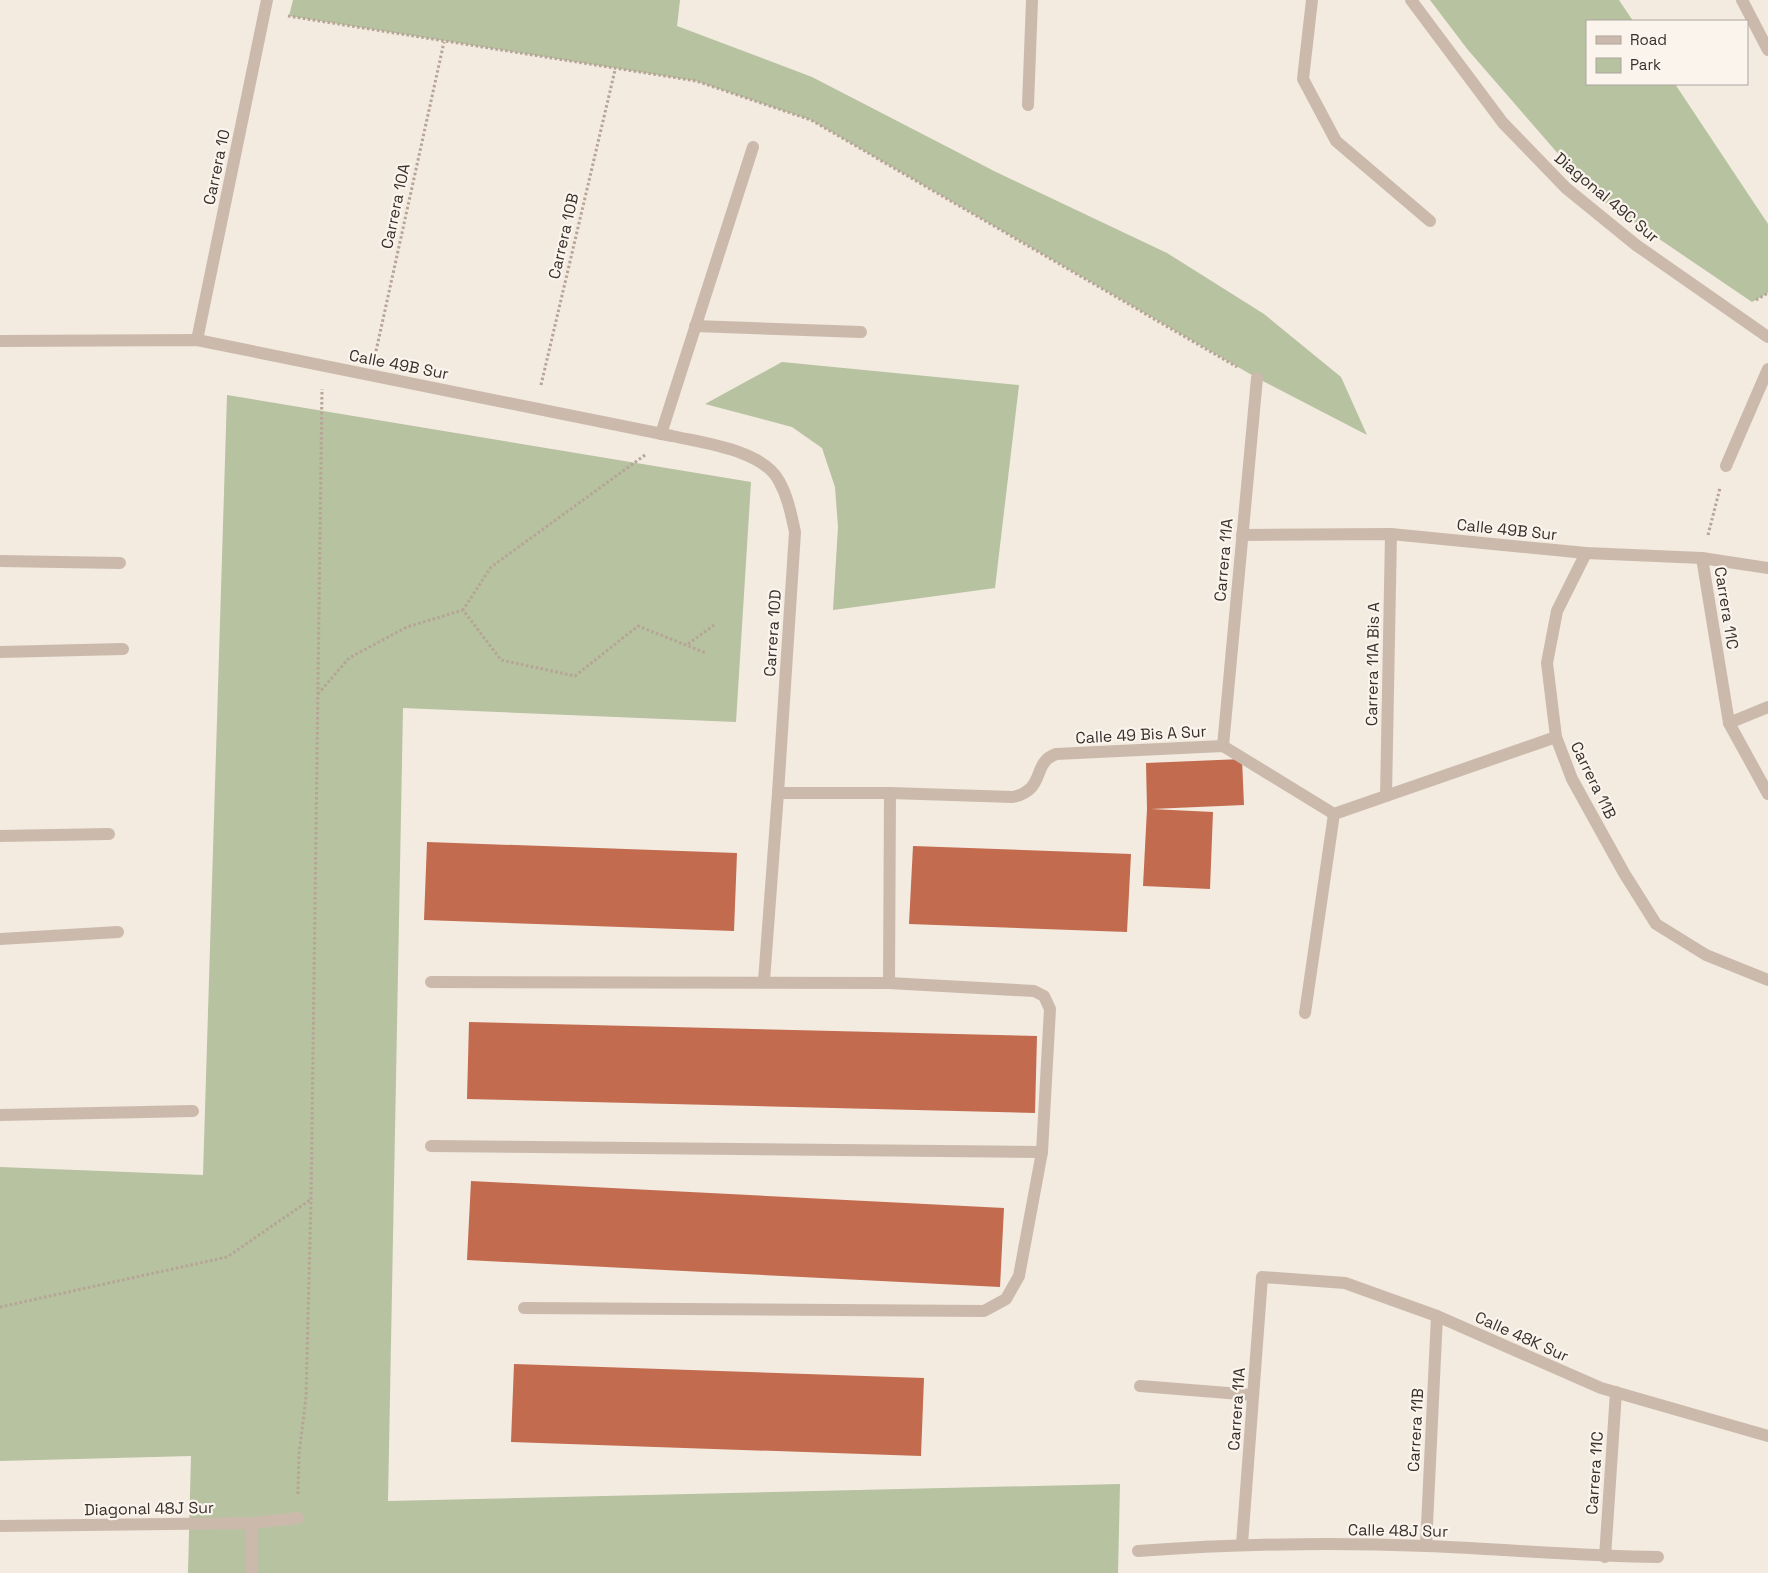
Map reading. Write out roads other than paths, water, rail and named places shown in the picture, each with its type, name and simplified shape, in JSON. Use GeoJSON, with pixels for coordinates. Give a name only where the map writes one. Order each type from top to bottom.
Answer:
{"type":"FeatureCollection","features":[{"type":"Feature","properties":{"kind":"street","name":"Carrera 10"},"geometry":{"type":"LineString","coordinates":[[197,340],[267,0]]}},
{"type":"Feature","properties":{"kind":"street"},"geometry":{"type":"LineString","coordinates":[[1028,105],[1032,0]]}},
{"type":"Feature","properties":{"kind":"street"},"geometry":{"type":"LineString","coordinates":[[1312,0],[1303,79],[1336,141],[1430,222]]}},
{"type":"Feature","properties":{"kind":"street","name":"Diagonal 49C Sur"},"geometry":{"type":"LineString","coordinates":[[1411,0],[1503,124],[1566,188],[1636,245],[1768,337]]}},
{"type":"Feature","properties":{"kind":"street"},"geometry":{"type":"LineString","coordinates":[[1742,0],[1768,50]]}},
{"type":"Feature","properties":{"kind":"street"},"geometry":{"type":"LineString","coordinates":[[666,435],[695,326],[753,146]]}},
{"type":"Feature","properties":{"kind":"street"},"geometry":{"type":"LineString","coordinates":[[695,326],[861,332]]}},
{"type":"Feature","properties":{"kind":"street","name":"Calle 49B Sur"},"geometry":{"type":"LineString","coordinates":[[0,340],[197,340],[735,450],[756,459],[778,478]]}},
{"type":"Feature","properties":{"kind":"street"},"geometry":{"type":"LineString","coordinates":[[1726,466],[1768,369]]}},
{"type":"Feature","properties":{"kind":"street","name":"Carrera 11A"},"geometry":{"type":"LineString","coordinates":[[1223,746],[1257,378]]}},
{"type":"Feature","properties":{"kind":"street","name":"Carrera 10D"},"geometry":{"type":"LineString","coordinates":[[764,981],[795,532],[788,500],[778,478]]}},
{"type":"Feature","properties":{"kind":"street","name":"Calle 49B Sur"},"geometry":{"type":"LineString","coordinates":[[1242,535],[1391,534],[1586,553],[1702,558],[1768,568]]}},
{"type":"Feature","properties":{"kind":"street","name":"Carrera 11A Bis A"},"geometry":{"type":"LineString","coordinates":[[1386,796],[1391,534]]}},
{"type":"Feature","properties":{"kind":"street","name":"Carrera 11B"},"geometry":{"type":"LineString","coordinates":[[1586,553],[1558,611],[1547,663],[1556,737],[1572,779],[1624,873],[1656,924],[1706,955],[1768,980]]}},
{"type":"Feature","properties":{"kind":"street","name":"Carrera 11C"},"geometry":{"type":"LineString","coordinates":[[1702,558],[1729,723],[1768,794]]}},
{"type":"Feature","properties":{"kind":"street"},"geometry":{"type":"LineString","coordinates":[[0,561],[120,563]]}},
{"type":"Feature","properties":{"kind":"street"},"geometry":{"type":"LineString","coordinates":[[0,652],[123,649]]}},
{"type":"Feature","properties":{"kind":"street"},"geometry":{"type":"LineString","coordinates":[[1729,723],[1768,707]]}},
{"type":"Feature","properties":{"kind":"street"},"geometry":{"type":"LineString","coordinates":[[1305,1013],[1334,814],[1556,737]]}},
{"type":"Feature","properties":{"kind":"street","name":"Calle 49 Bis A Sur"},"geometry":{"type":"LineString","coordinates":[[778,793],[890,793],[1014,797],[1026,794],[1034,787],[1042,765],[1048,757],[1056,754],[1223,746],[1334,814]]}},
{"type":"Feature","properties":{"kind":"street"},"geometry":{"type":"LineString","coordinates":[[889,983],[890,793]]}},
{"type":"Feature","properties":{"kind":"street"},"geometry":{"type":"LineString","coordinates":[[0,836],[109,834]]}},
{"type":"Feature","properties":{"kind":"street"},"geometry":{"type":"LineString","coordinates":[[0,939],[118,932]]}},
{"type":"Feature","properties":{"kind":"street"},"geometry":{"type":"LineString","coordinates":[[431,982],[764,981],[889,983],[1034,991],[1044,996],[1050,1009],[1042,1152],[1019,1276],[1006,1299],[984,1311],[524,1308]]}},
{"type":"Feature","properties":{"kind":"street"},"geometry":{"type":"LineString","coordinates":[[0,1115],[193,1111]]}},
{"type":"Feature","properties":{"kind":"street"},"geometry":{"type":"LineString","coordinates":[[431,1146],[1042,1152]]}},
{"type":"Feature","properties":{"kind":"street","name":"Carrera 11A"},"geometry":{"type":"LineString","coordinates":[[1242,1544],[1262,1277]]}},
{"type":"Feature","properties":{"kind":"street","name":"Calle 48K Sur"},"geometry":{"type":"LineString","coordinates":[[1262,1277],[1345,1283],[1437,1316],[1601,1388],[1768,1436]]}},
{"type":"Feature","properties":{"kind":"street","name":"Carrera 11B"},"geometry":{"type":"LineString","coordinates":[[1426,1546],[1437,1316]]}},
{"type":"Feature","properties":{"kind":"street"},"geometry":{"type":"LineString","coordinates":[[1140,1386],[1253,1395]]}},
{"type":"Feature","properties":{"kind":"street","name":"Carrera 11C"},"geometry":{"type":"LineString","coordinates":[[1605,1556],[1616,1392]]}},
{"type":"Feature","properties":{"kind":"street","name":"Diagonal 48J Sur"},"geometry":{"type":"LineString","coordinates":[[0,1526],[252,1523],[298,1518]]}},
{"type":"Feature","properties":{"kind":"street"},"geometry":{"type":"LineString","coordinates":[[252,1523],[252,1573]]}},
{"type":"Feature","properties":{"kind":"street","name":"Calle 48J Sur"},"geometry":{"type":"LineString","coordinates":[[1138,1551],[1242,1544],[1426,1546],[1605,1556],[1658,1557]]}}]}
